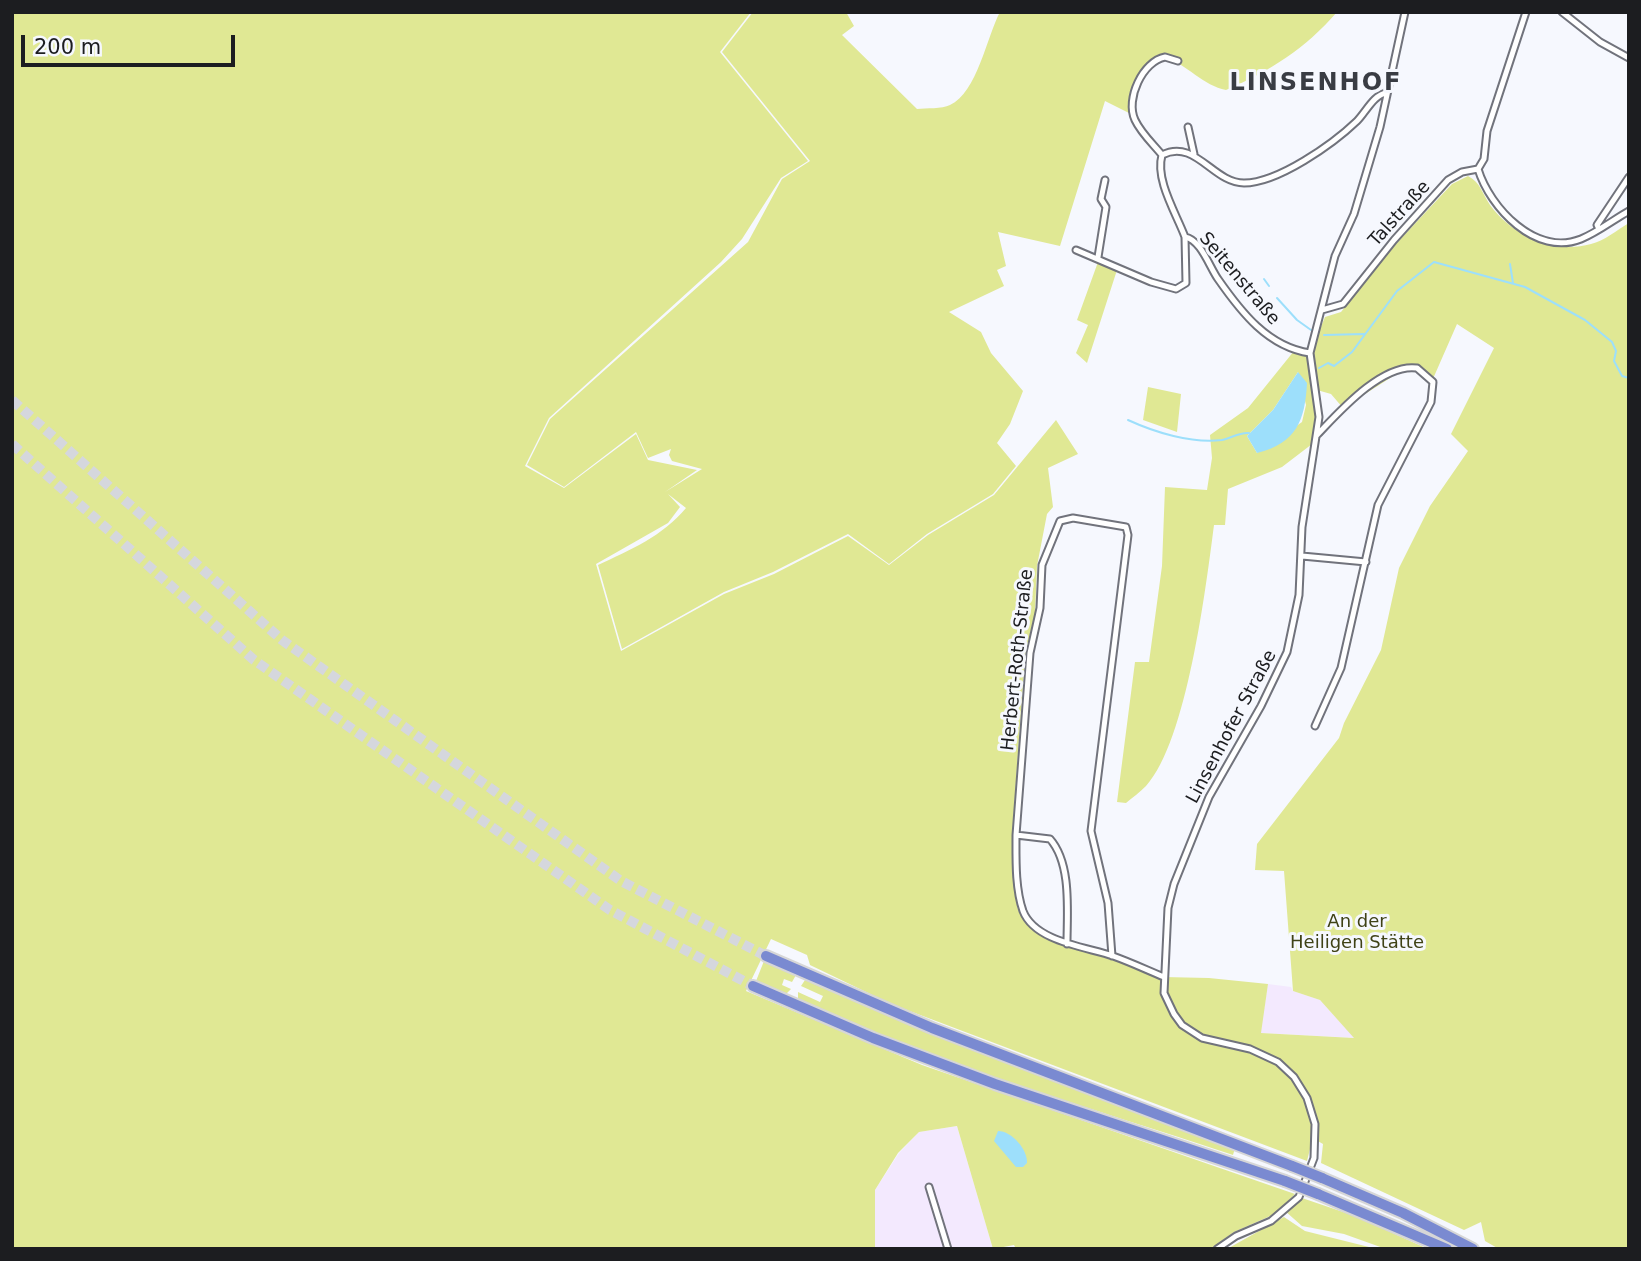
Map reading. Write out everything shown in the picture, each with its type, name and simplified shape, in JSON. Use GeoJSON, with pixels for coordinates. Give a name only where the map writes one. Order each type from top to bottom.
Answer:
{"type":"FeatureCollection","features":[{"type":"Feature","properties":{"kind":"highway"},"geometry":{"type":"LineString","coordinates":[[766,956],[932,1028],[1322,1178],[1404,1213],[1473,1249]]}},
{"type":"Feature","properties":{"kind":"highway"},"geometry":{"type":"LineString","coordinates":[[753,986],[885,1043],[995,1084],[1285,1181],[1447,1249]]}},
{"type":"Feature","properties":{"kind":"street","name":"Linsenhofer Straße"},"geometry":{"type":"LineString","coordinates":[[1217,1249],[1236,1236],[1271,1221],[1299,1197],[1314,1158],[1315,1124],[1307,1098],[1294,1077],[1278,1062],[1250,1049],[1202,1038],[1182,1025],[1164,993],[1168,908],[1174,884],[1209,797],[1281,671],[1293,630],[1302,556],[1302,527],[1317,435],[1319,403],[1310,353],[1335,256],[1354,214],[1387,93],[1405,12]]}},
{"type":"Feature","properties":{"kind":"street"},"geometry":{"type":"LineString","coordinates":[[1526,12],[1487,131],[1483,159],[1478,169],[1490,198],[1532,236],[1559,241],[1579,240],[1629,211]]}},
{"type":"Feature","properties":{"kind":"street"},"geometry":{"type":"LineString","coordinates":[[1562,12],[1600,42],[1629,58]]}},
{"type":"Feature","properties":{"kind":"street"},"geometry":{"type":"LineString","coordinates":[[1178,61],[1165,57],[1157,58],[1146,69],[1134,94],[1134,119],[1162,155],[1181,151],[1194,154],[1231,180],[1245,183],[1266,178],[1315,153],[1355,123],[1379,95],[1387,93]]}},
{"type":"Feature","properties":{"kind":"street"},"geometry":{"type":"LineString","coordinates":[[1188,127],[1194,154]]}},
{"type":"Feature","properties":{"kind":"street","name":"Seitenstraße"},"geometry":{"type":"LineString","coordinates":[[1076,250],[1098,257],[1151,282],[1177,289],[1183,286],[1187,277],[1185,237],[1159,166],[1162,155]]}},
{"type":"Feature","properties":{"kind":"street","name":"Talstraße"},"geometry":{"type":"LineString","coordinates":[[1322,310],[1343,304],[1394,240],[1448,180],[1462,172],[1478,169]]}},
{"type":"Feature","properties":{"kind":"street"},"geometry":{"type":"LineString","coordinates":[[1599,229],[1597,225],[1602,213],[1629,177]]}},
{"type":"Feature","properties":{"kind":"street"},"geometry":{"type":"LineString","coordinates":[[1098,257],[1106,207],[1101,199],[1105,180]]}},
{"type":"Feature","properties":{"kind":"street","name":"Seitenstraße"},"geometry":{"type":"LineString","coordinates":[[1185,237],[1196,243],[1218,279],[1257,327],[1283,345],[1310,353]]}},
{"type":"Feature","properties":{"kind":"street"},"geometry":{"type":"LineString","coordinates":[[1315,726],[1340,668],[1382,495],[1435,389],[1430,377],[1412,368],[1396,371],[1348,401],[1317,435]]}},
{"type":"Feature","properties":{"kind":"street","name":"Herbert-Roth-Straße"},"geometry":{"type":"LineString","coordinates":[[1112,956],[1108,903],[1091,831],[1122,590],[1126,527],[1066,519],[1060,521],[1044,555],[1040,608],[1030,653],[1016,835],[1016,864],[1024,912],[1041,929],[1067,944],[1112,956],[1164,977]]}},
{"type":"Feature","properties":{"kind":"street"},"geometry":{"type":"LineString","coordinates":[[1302,556],[1366,562]]}},
{"type":"Feature","properties":{"kind":"street"},"geometry":{"type":"LineString","coordinates":[[1016,835],[1050,839],[1059,853],[1067,895],[1067,944]]}},
{"type":"Feature","properties":{"kind":"street"},"geometry":{"type":"LineString","coordinates":[[929,1187],[948,1249]]}},
{"type":"Feature","properties":{"kind":"shaded area"},"geometry":{"type":"Polygon","coordinates":[[[1268,984],[1291,987],[1293,991],[1320,1000],[1355,1038],[1260,1033],[1268,984]]]}},
{"type":"Feature","properties":{"kind":"shaded area"},"geometry":{"type":"Polygon","coordinates":[[[957,1126],[993,1249],[875,1249],[875,1190],[899,1153],[919,1132],[957,1126]]]}},
{"type":"Feature","properties":{"kind":"green space","name":"An der Heiligen Stätte"},"geometry":{"type":"Polygon","coordinates":[[[12,12],[751,12],[720,52],[808,161],[781,178],[742,239],[721,262],[549,418],[525,466],[564,488],[636,434],[648,460],[697,470],[665,492],[702,469],[672,461],[669,455],[671,449],[648,458],[636,432],[564,487],[527,465],[550,419],[748,242],[782,179],[810,161],[722,52],[753,12],[846,12],[854,26],[842,35],[917,109],[947,106],[959,99],[974,77],[1000,12],[1337,12],[1286,58],[1226,90],[1210,84],[1165,57],[1151,63],[1134,95],[1133,115],[1105,101],[1060,246],[998,232],[1006,266],[997,270],[1004,286],[949,312],[981,332],[991,353],[1023,391],[1010,424],[997,443],[1016,466],[993,494],[927,534],[889,564],[848,534],[773,572],[724,592],[622,649],[598,565],[634,548],[667,527],[686,508],[668,494],[680,507],[668,523],[596,564],[621,651],[724,594],[774,574],[848,536],[889,565],[928,535],[994,495],[1056,420],[1078,454],[1048,468],[1053,507],[1047,514],[1037,566],[1035,613],[1025,655],[1012,837],[1013,880],[1018,910],[1025,922],[1046,938],[1050,936],[1112,956],[1163,977],[1268,984],[1261,1033],[1354,1038],[1320,1000],[1293,991],[1284,871],[1255,870],[1257,844],[1339,738],[1381,650],[1399,568],[1430,506],[1468,451],[1451,434],[1494,348],[1457,324],[1432,381],[1417,371],[1398,373],[1343,408],[1331,394],[1317,390],[1316,441],[1282,467],[1228,489],[1225,525],[1214,525],[1200,623],[1173,735],[1146,786],[1126,803],[1117,802],[1135,662],[1149,662],[1162,566],[1165,487],[1207,490],[1212,458],[1210,435],[1248,408],[1294,351],[1310,353],[1325,317],[1341,312],[1394,246],[1452,184],[1468,176],[1476,182],[1499,216],[1534,240],[1548,244],[1577,247],[1591,244],[1629,223],[1629,1249],[1499,1249],[1485,1241],[1481,1222],[1464,1230],[1321,1163],[1323,1144],[1316,1140],[1311,1145],[1307,1161],[891,1004],[810,965],[807,955],[771,939],[746,991],[922,1065],[1295,1194],[1275,1214],[1234,1232],[1210,1249],[1016,1249],[1014,1245],[993,1249],[957,1126],[919,1132],[898,1153],[875,1190],[875,1249],[12,1249],[12,12]],[[1298,372],[1273,410],[1247,436],[1257,453],[1302,422],[1306,405],[1298,372]]]}},
{"type":"Feature","properties":{"kind":"green space"},"geometry":{"type":"Polygon","coordinates":[[[1098,262],[1117,270],[1087,363],[1076,353],[1088,325],[1077,320],[1098,262]]]}},
{"type":"Feature","properties":{"kind":"green space"},"geometry":{"type":"Polygon","coordinates":[[[1148,387],[1181,394],[1177,432],[1143,420],[1148,387]]]}},
{"type":"Feature","properties":{"kind":"green space"},"geometry":{"type":"Polygon","coordinates":[[[764,961],[796,975],[792,982],[784,979],[782,985],[791,989],[786,994],[756,981],[764,961]]]}},
{"type":"Feature","properties":{"kind":"green space"},"geometry":{"type":"Polygon","coordinates":[[[805,980],[879,1012],[1235,1148],[1233,1155],[1013,1084],[904,1045],[798,999],[798,992],[820,1002],[823,996],[801,986],[805,980]]]}},
{"type":"Feature","properties":{"kind":"green space"},"geometry":{"type":"Polygon","coordinates":[[[1299,1197],[1355,1216],[1428,1249],[1386,1249],[1344,1234],[1302,1226],[1285,1211],[1299,1197]]]}},
{"type":"Feature","properties":{"kind":"green space"},"geometry":{"type":"Polygon","coordinates":[[[1284,1217],[1305,1231],[1377,1249],[1227,1249],[1284,1217]]]}},
{"type":"Feature","properties":{"kind":"water"},"geometry":{"type":"Polygon","coordinates":[[[1298,372],[1307,383],[1301,419],[1290,436],[1281,443],[1257,453],[1247,436],[1273,410],[1298,372]]]}},
{"type":"Feature","properties":{"kind":"water"},"geometry":{"type":"Polygon","coordinates":[[[998,1131],[1009,1134],[1022,1147],[1027,1158],[1023,1167],[1016,1167],[994,1141],[998,1131]]]}},
{"type":"Feature","properties":{"kind":"waterway"},"geometry":{"type":"LineString","coordinates":[[1319,368],[1328,363],[1334,366],[1352,352],[1397,291],[1434,262],[1525,287],[1585,320],[1612,342],[1616,351],[1614,361],[1622,376],[1629,378]]}},
{"type":"Feature","properties":{"kind":"waterway"},"geometry":{"type":"LineString","coordinates":[[1510,264],[1513,283]]}},
{"type":"Feature","properties":{"kind":"waterway"},"geometry":{"type":"LineString","coordinates":[[1264,279],[1269,286]]}},
{"type":"Feature","properties":{"kind":"waterway"},"geometry":{"type":"LineString","coordinates":[[1277,298],[1297,320],[1311,330]]}},
{"type":"Feature","properties":{"kind":"waterway"},"geometry":{"type":"LineString","coordinates":[[1324,335],[1364,334]]}},
{"type":"Feature","properties":{"kind":"waterway"},"geometry":{"type":"LineString","coordinates":[[1128,420],[1186,439],[1222,440],[1249,433]]}},
{"type":"Feature","properties":{"kind":"tunnel"},"geometry":{"type":"LineString","coordinates":[[12,400],[282,640],[621,881],[766,956]]}},
{"type":"Feature","properties":{"kind":"tunnel"},"geometry":{"type":"LineString","coordinates":[[12,444],[254,660],[610,910],[753,986]]}},
{"type":"Feature","properties":{"kind":"district","name":"LINSENHOF"},"geometry":{"type":"Point","coordinates":[1316,84]}}]}
